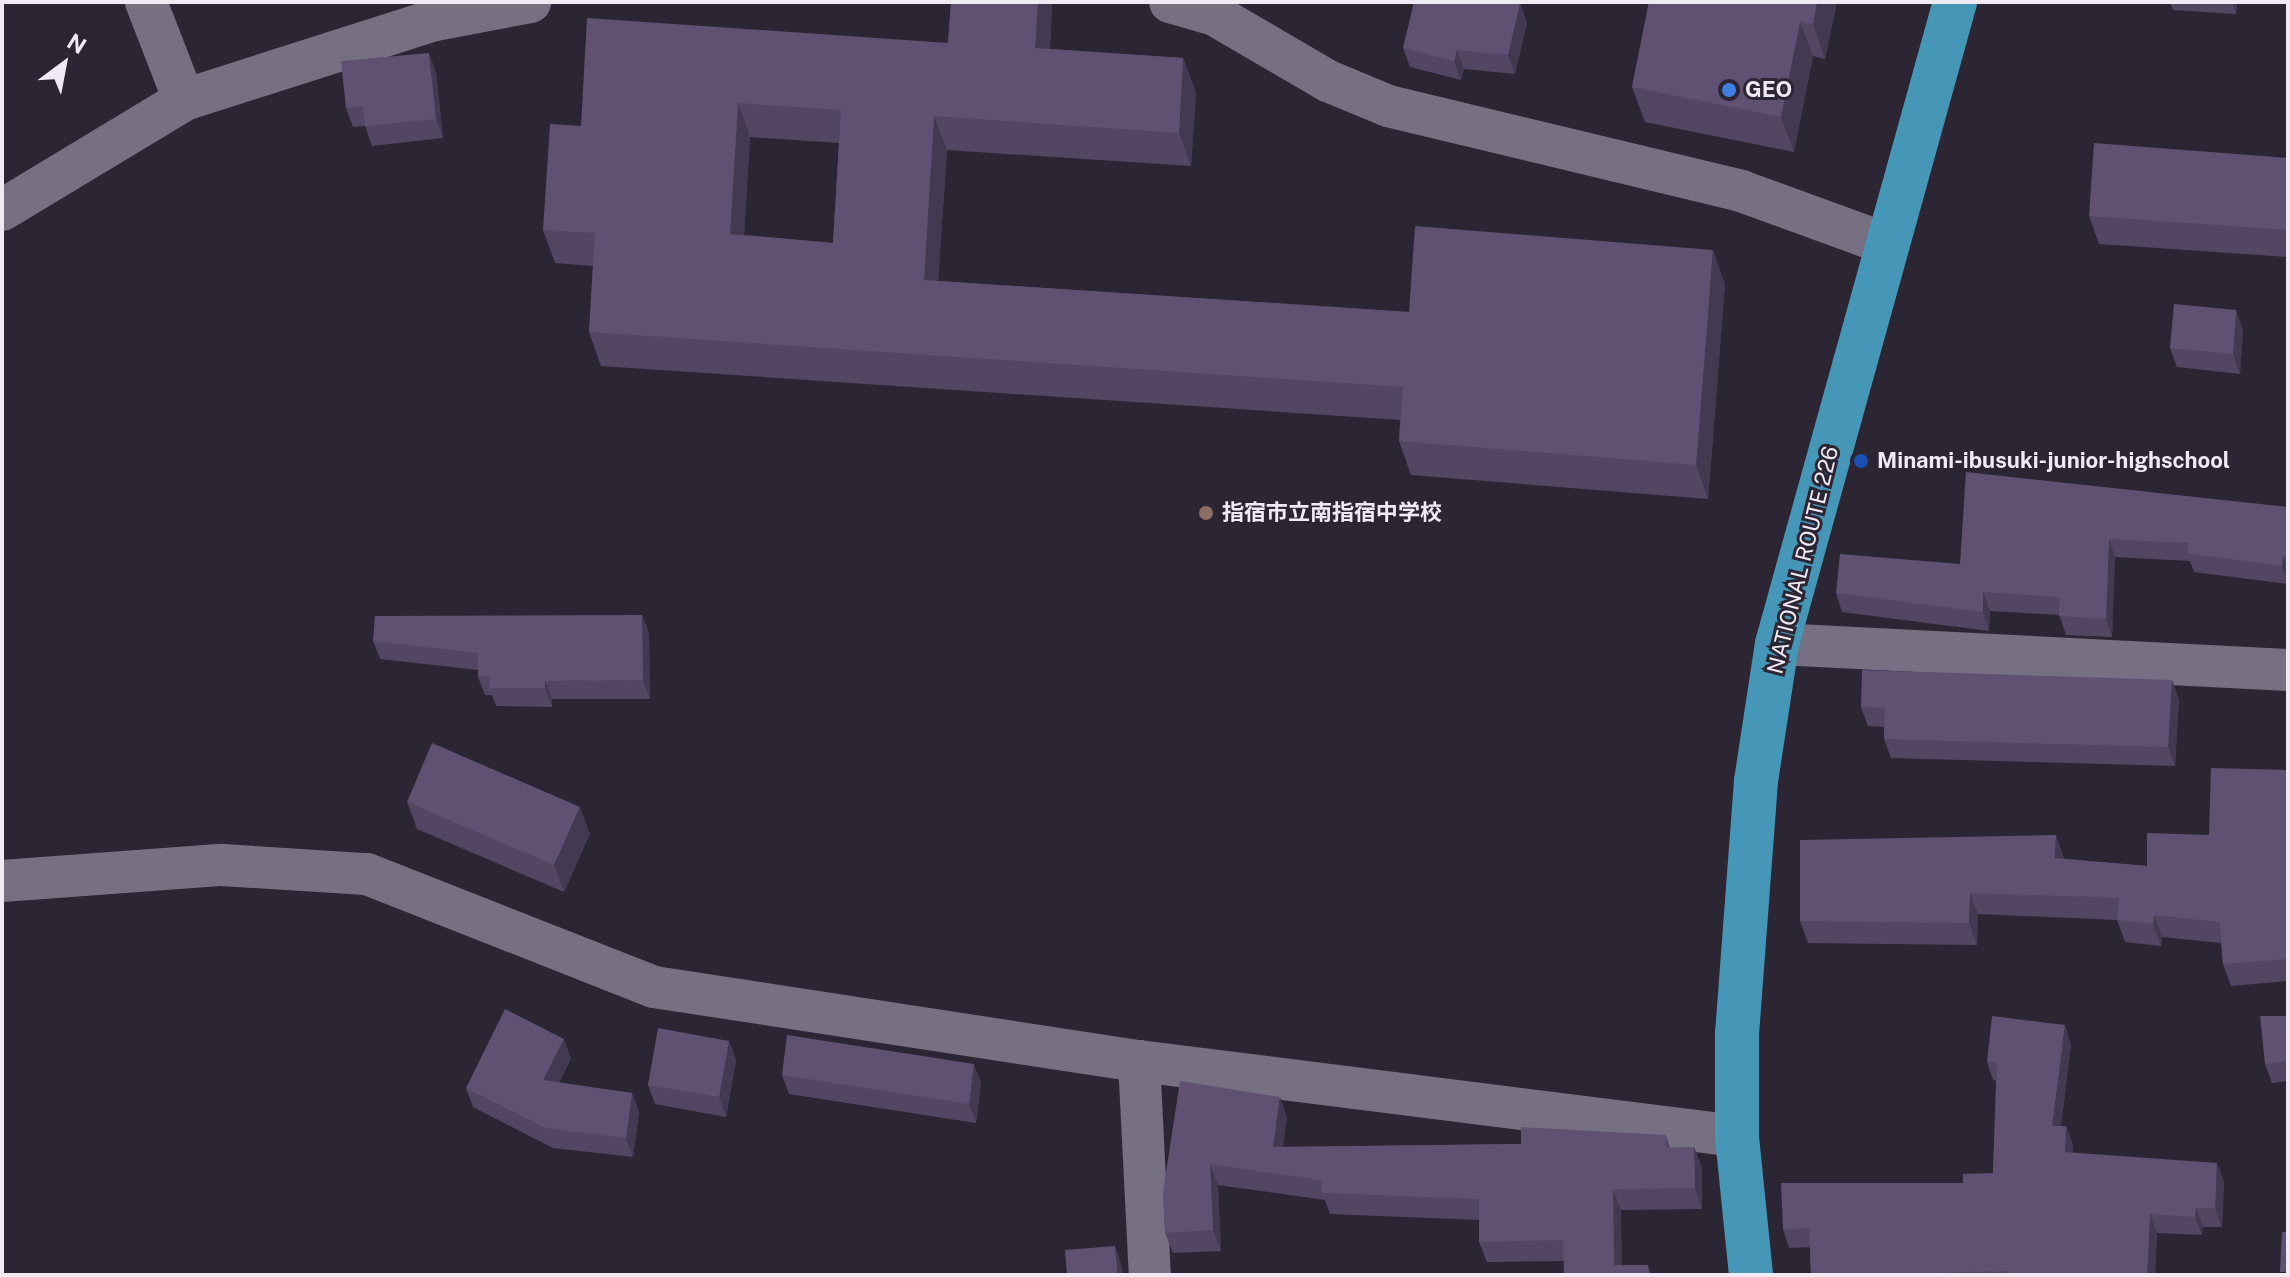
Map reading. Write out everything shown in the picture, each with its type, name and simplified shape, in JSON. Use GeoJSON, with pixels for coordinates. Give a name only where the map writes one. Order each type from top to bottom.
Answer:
{"type":"FeatureCollection","features":[{"type":"Feature","properties":{"kind":"highway","name":"NATIONAL ROUTE 226"},"geometry":{"type":"LineString","coordinates":[[1751,1275],[1737,1136],[1744,919],[1777,644],[1955,2]]}},
{"type":"Feature","properties":{"kind":"street"},"geometry":{"type":"LineString","coordinates":[[146,2],[184,100]]}},
{"type":"Feature","properties":{"kind":"street"},"geometry":{"type":"LineString","coordinates":[[2,210],[184,100],[435,20],[530,2]]}},
{"type":"Feature","properties":{"kind":"street"},"geometry":{"type":"LineString","coordinates":[[1170,2],[1215,15],[1328,81],[1388,106],[1741,191],[1887,244]]}},
{"type":"Feature","properties":{"kind":"street"},"geometry":{"type":"LineString","coordinates":[[1777,644],[2288,670]]}},
{"type":"Feature","properties":{"kind":"street"},"geometry":{"type":"LineString","coordinates":[[2,881],[222,865],[367,874],[654,987],[1139,1061],[1737,1136]]}},
{"type":"Feature","properties":{"kind":"street"},"geometry":{"type":"LineString","coordinates":[[1139,1061],[1150,1275]]}},
{"type":"Feature","properties":{"kind":"building"},"geometry":{"type":"Polygon","coordinates":[[[951,2],[1038,2],[1035,48],[1183,58],[1179,133],[934,116],[924,280],[1409,312],[1415,226],[1713,250],[1696,465],[1399,441],[1403,387],[589,332],[595,233],[543,230],[550,124],[581,126],[587,18],[948,43],[951,2]],[[738,103],[730,234],[833,243],[841,110],[738,103]]]}},
{"type":"Feature","properties":{"kind":"building"},"geometry":{"type":"Polygon","coordinates":[[[1414,2],[1520,3],[1508,55],[1457,50],[1454,61],[1403,48],[1414,2]]]}},
{"type":"Feature","properties":{"kind":"building","name":"GEO"},"geometry":{"type":"Polygon","coordinates":[[[1649,2],[1817,2],[1813,24],[1800,22],[1781,117],[1632,87],[1649,2]]]}},
{"type":"Feature","properties":{"kind":"building"},"geometry":{"type":"Polygon","coordinates":[[[429,53],[436,119],[365,126],[363,106],[346,108],[341,61],[429,53]]]}},
{"type":"Feature","properties":{"kind":"building"},"geometry":{"type":"Polygon","coordinates":[[[2094,143],[2288,158],[2288,230],[2089,216],[2094,143]]]}},
{"type":"Feature","properties":{"kind":"building"},"geometry":{"type":"Polygon","coordinates":[[[2174,304],[2236,310],[2233,354],[2170,348],[2174,304]]]}},
{"type":"Feature","properties":{"kind":"building"},"geometry":{"type":"Polygon","coordinates":[[[1966,472],[2288,507],[2288,556],[2283,556],[2282,566],[2187,553],[2188,543],[2109,539],[2106,619],[2059,616],[2060,597],[1983,592],[1983,612],[1836,593],[1840,554],[1960,564],[1966,472]]]}},
{"type":"Feature","properties":{"kind":"building"},"geometry":{"type":"Polygon","coordinates":[[[642,615],[643,680],[545,681],[545,688],[490,688],[489,676],[478,677],[478,653],[373,641],[375,616],[642,615]]]}},
{"type":"Feature","properties":{"kind":"building"},"geometry":{"type":"Polygon","coordinates":[[[1862,670],[2172,680],[2168,747],[1884,739],[1885,708],[1861,707],[1862,670]]]}},
{"type":"Feature","properties":{"kind":"building"},"geometry":{"type":"Polygon","coordinates":[[[432,743],[580,807],[554,865],[407,802],[432,743]]]}},
{"type":"Feature","properties":{"kind":"building"},"geometry":{"type":"Polygon","coordinates":[[[2211,768],[2288,770],[2288,959],[2223,964],[2220,922],[2154,915],[2153,924],[2117,920],[2119,898],[1970,893],[1969,923],[1800,921],[1800,840],[2056,835],[2055,858],[2147,866],[2147,833],[2209,835],[2211,768]]]}},
{"type":"Feature","properties":{"kind":"building"},"geometry":{"type":"Polygon","coordinates":[[[505,1009],[564,1039],[543,1080],[632,1093],[626,1138],[546,1128],[466,1088],[505,1009]]]}},
{"type":"Feature","properties":{"kind":"building"},"geometry":{"type":"Polygon","coordinates":[[[1992,1016],[2065,1025],[2052,1126],[2066,1126],[2065,1152],[2217,1163],[2215,1208],[2196,1208],[2195,1217],[2150,1214],[2147,1275],[2008,1275],[2008,1271],[1811,1275],[1809,1228],[1783,1229],[1781,1183],[1963,1183],[1963,1174],[1993,1173],[1997,1063],[1987,1062],[1992,1016]]]}},
{"type":"Feature","properties":{"kind":"building"},"geometry":{"type":"Polygon","coordinates":[[[2260,1016],[2288,1016],[2288,1061],[2265,1064],[2260,1016]]]}},
{"type":"Feature","properties":{"kind":"building"},"geometry":{"type":"Polygon","coordinates":[[[658,1028],[729,1041],[719,1097],[648,1085],[658,1028]]]}},
{"type":"Feature","properties":{"kind":"building"},"geometry":{"type":"Polygon","coordinates":[[[787,1035],[974,1064],[969,1104],[782,1075],[787,1035]]]}},
{"type":"Feature","properties":{"kind":"building"},"geometry":{"type":"Polygon","coordinates":[[[1180,1081],[1280,1097],[1273,1147],[1521,1144],[1521,1127],[1666,1135],[1666,1148],[1694,1147],[1695,1188],[1613,1189],[1614,1265],[1648,1265],[1648,1275],[1564,1275],[1563,1240],[1479,1242],[1479,1199],[1322,1193],[1321,1180],[1210,1164],[1213,1230],[1165,1233],[1163,1192],[1180,1081]]]}},
{"type":"Feature","properties":{"kind":"building"},"geometry":{"type":"Polygon","coordinates":[[[2282,1232],[2288,1232],[2288,1272],[2280,1272],[2282,1232]]]}},
{"type":"Feature","properties":{"kind":"building"},"geometry":{"type":"Polygon","coordinates":[[[1115,1246],[1118,1275],[1067,1275],[1065,1250],[1115,1246]]]}},
{"type":"Feature","properties":{"kind":"place","name":"GEO"},"geometry":{"type":"Point","coordinates":[1729,90]}},
{"type":"Feature","properties":{"kind":"place","name":"Minami-ibusuki-junior-highschool"},"geometry":{"type":"Point","coordinates":[1861,461]}},
{"type":"Feature","properties":{"kind":"place","name":"指宿市立南指宿中学校"},"geometry":{"type":"Point","coordinates":[1206,513]}}]}
